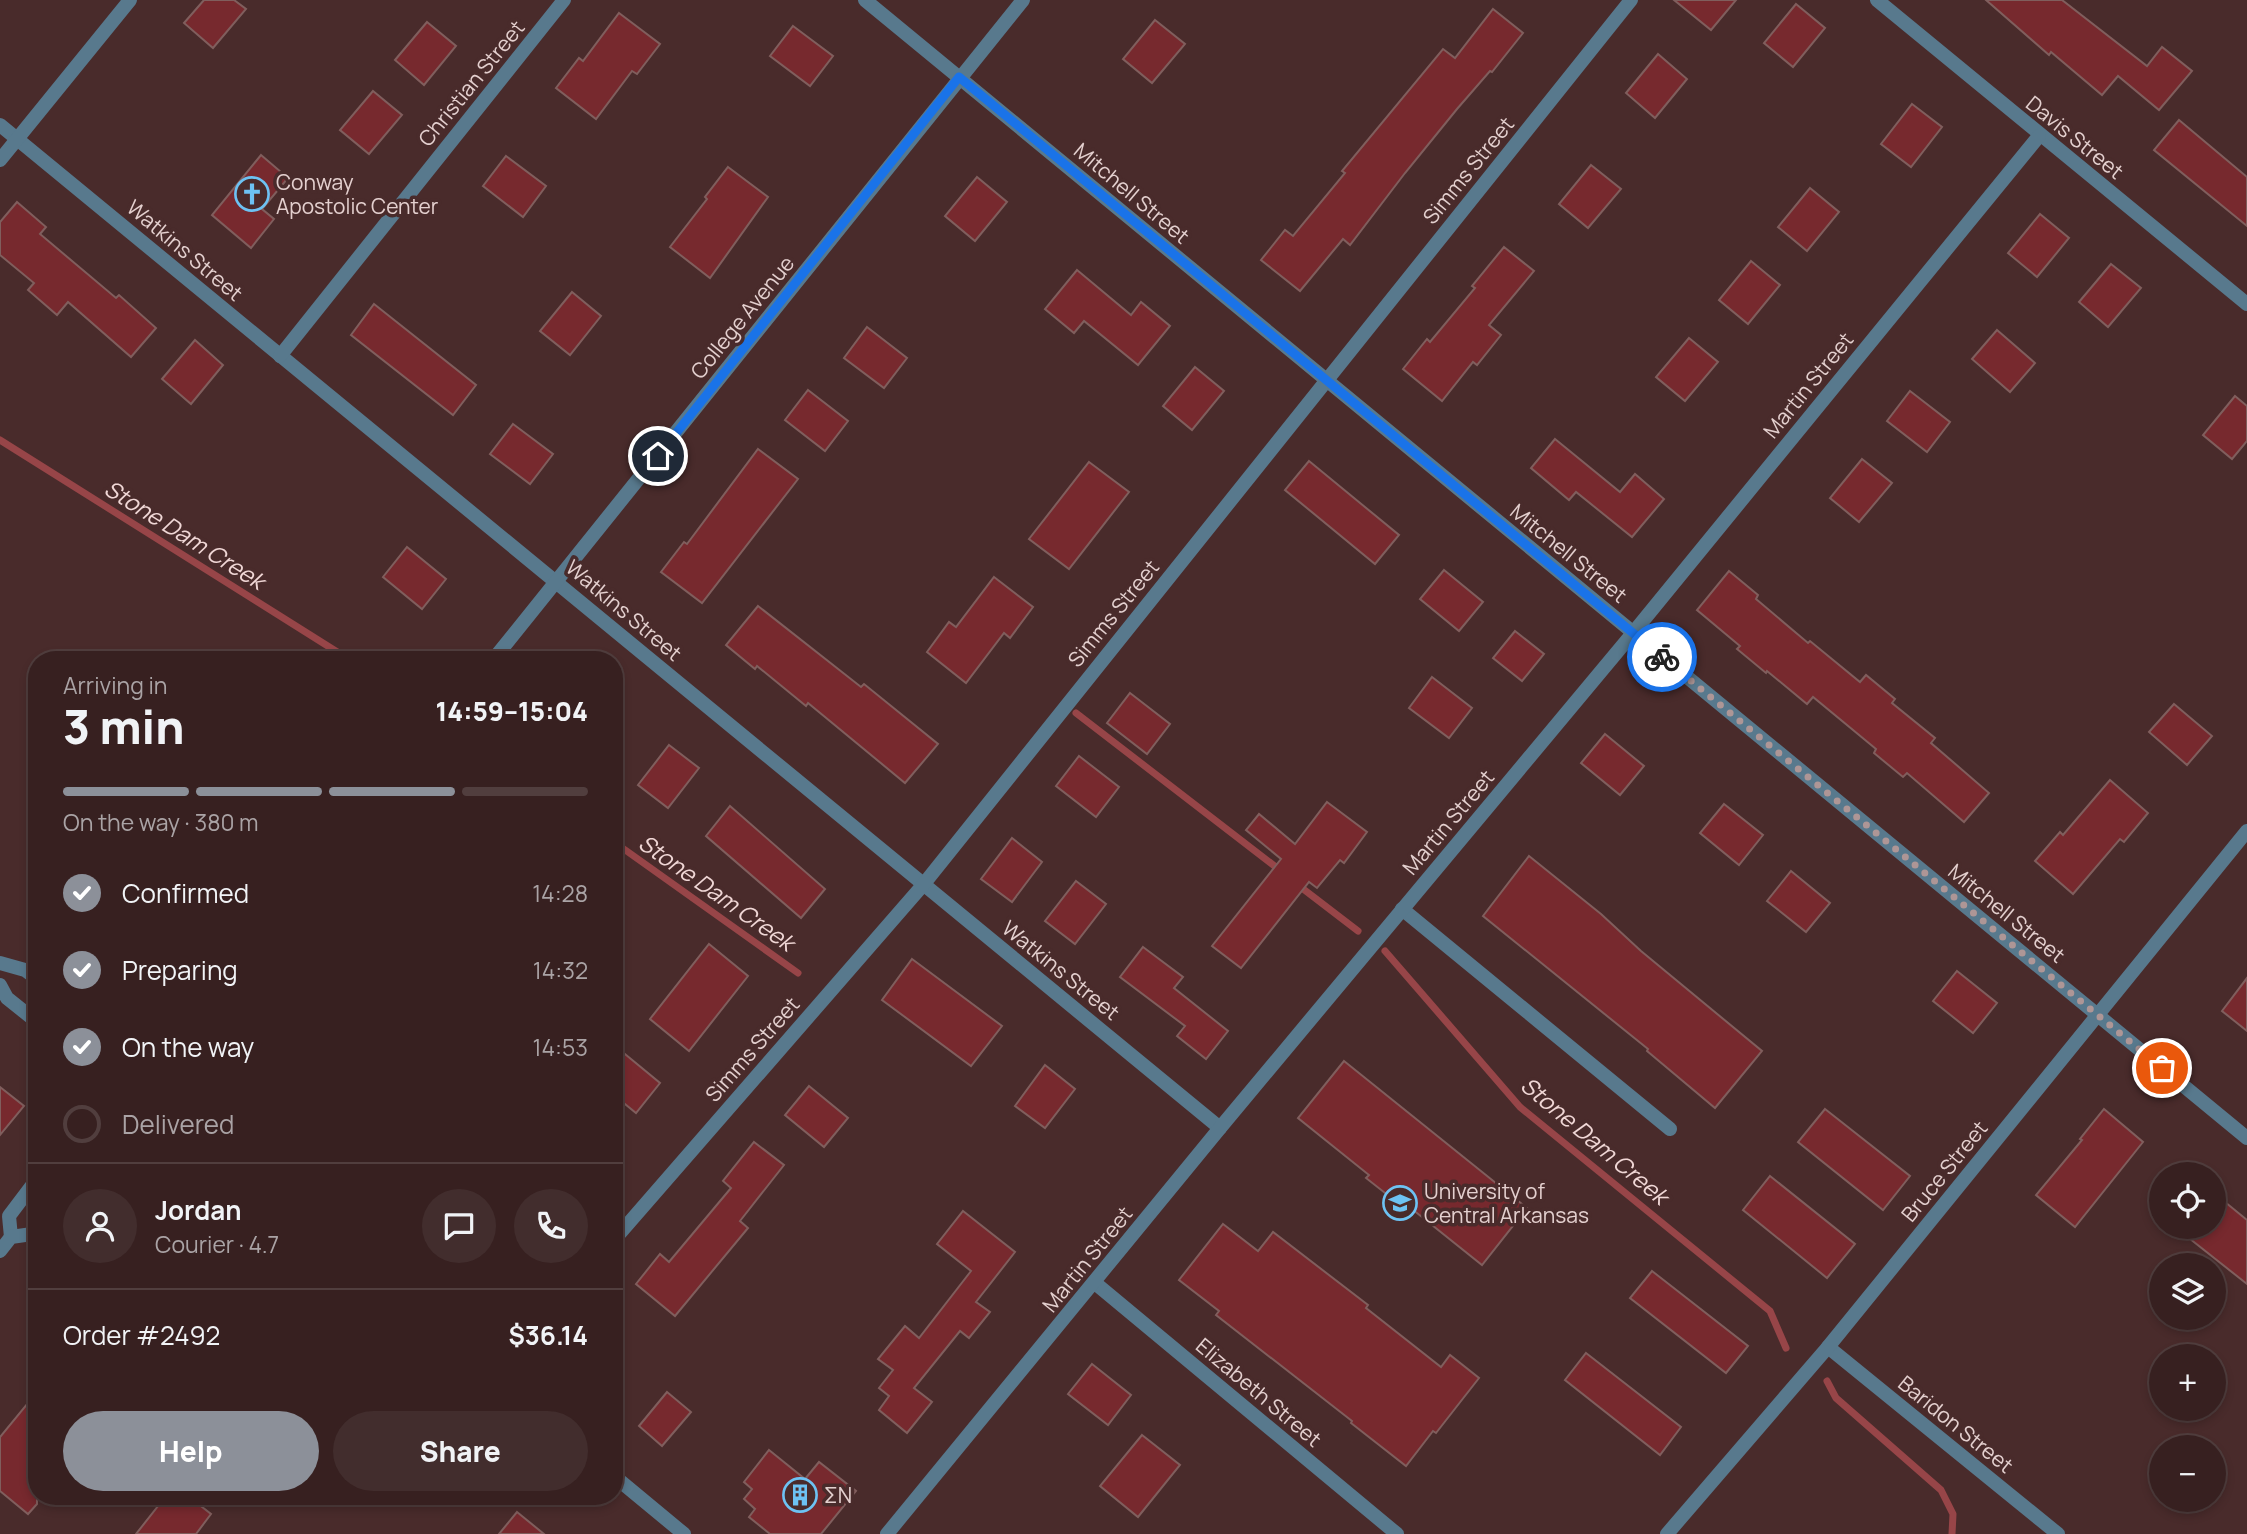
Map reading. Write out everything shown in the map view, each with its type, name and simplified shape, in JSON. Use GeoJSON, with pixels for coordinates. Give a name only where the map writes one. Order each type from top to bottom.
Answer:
{"type":"FeatureCollection","features":[{"type":"Feature","properties":{"kind":"street"},"geometry":{"type":"LineString","coordinates":[[0,160],[130,0]]}},
{"type":"Feature","properties":{"kind":"street","name":"Christian Street"},"geometry":{"type":"LineString","coordinates":[[280,356],[564,0]]}},
{"type":"Feature","properties":{"kind":"street","name":"Mitchell Street"},"geometry":{"type":"LineString","coordinates":[[865,0],[2247,1138]]}},
{"type":"Feature","properties":{"kind":"street","name":"College Avenue"},"geometry":{"type":"LineString","coordinates":[[500,651],[1023,0]]}},
{"type":"Feature","properties":{"kind":"street","name":"Simms Street"},"geometry":{"type":"LineString","coordinates":[[623,1230],[923,885],[1631,0]]}},
{"type":"Feature","properties":{"kind":"street","name":"Davis Street"},"geometry":{"type":"LineString","coordinates":[[1877,0],[2247,304]]}},
{"type":"Feature","properties":{"kind":"street","name":"Watkins Street"},"geometry":{"type":"LineString","coordinates":[[0,125],[1220,1128]]}},
{"type":"Feature","properties":{"kind":"street","name":"Martin Street"},"geometry":{"type":"LineString","coordinates":[[887,1534],[1220,1128],[1633,633],[2039,135]]}},
{"type":"Feature","properties":{"kind":"street","name":"Bruce Street"},"geometry":{"type":"LineString","coordinates":[[1667,1534],[1828,1347],[2247,831]]}},
{"type":"Feature","properties":{"kind":"street"},"geometry":{"type":"LineString","coordinates":[[1402,909],[1670,1129]]}},
{"type":"Feature","properties":{"kind":"street"},"geometry":{"type":"LineString","coordinates":[[0,963],[28,972]]}},
{"type":"Feature","properties":{"kind":"street"},"geometry":{"type":"LineString","coordinates":[[0,985],[6,998],[28,1014]]}},
{"type":"Feature","properties":{"kind":"street"},"geometry":{"type":"LineString","coordinates":[[0,1251],[11,1237],[9,1216],[28,1191]]}},
{"type":"Feature","properties":{"kind":"street"},"geometry":{"type":"LineString","coordinates":[[11,1237],[28,1235]]}},
{"type":"Feature","properties":{"kind":"street","name":"Elizabeth Street"},"geometry":{"type":"LineString","coordinates":[[1095,1283],[1397,1534]]}},
{"type":"Feature","properties":{"kind":"street","name":"Baridon Street"},"geometry":{"type":"LineString","coordinates":[[1828,1347],[2058,1534]]}},
{"type":"Feature","properties":{"kind":"street"},"geometry":{"type":"LineString","coordinates":[[623,1483],[684,1534]]}},
{"type":"Feature","properties":{"kind":"building"},"geometry":{"type":"Polygon","coordinates":[[[204,0],[234,0],[246,9],[213,48],[184,23],[204,0]]]}},
{"type":"Feature","properties":{"kind":"building"},"geometry":{"type":"Polygon","coordinates":[[[1674,0],[1736,0],[1711,30],[1674,0]]]}},
{"type":"Feature","properties":{"kind":"building"},"geometry":{"type":"Polygon","coordinates":[[[1986,0],[2062,0],[2147,66],[2162,47],[2192,71],[2159,110],[2118,76],[2102,95],[2051,52],[2049,55],[1986,0]]]}},
{"type":"Feature","properties":{"kind":"building"},"geometry":{"type":"Polygon","coordinates":[[[1796,4],[1825,28],[1793,67],[1764,43],[1796,4]]]}},
{"type":"Feature","properties":{"kind":"building"},"geometry":{"type":"Polygon","coordinates":[[[1493,9],[1523,33],[1492,72],[1490,71],[1457,109],[1350,245],[1343,239],[1300,291],[1261,260],[1285,230],[1293,236],[1345,173],[1342,171],[1443,49],[1455,58],[1493,9]]]}},
{"type":"Feature","properties":{"kind":"building"},"geometry":{"type":"Polygon","coordinates":[[[619,13],[660,44],[637,74],[632,71],[596,119],[556,88],[579,58],[583,61],[619,13]]]}},
{"type":"Feature","properties":{"kind":"building"},"geometry":{"type":"Polygon","coordinates":[[[1155,20],[1185,44],[1152,83],[1123,59],[1155,20]]]}},
{"type":"Feature","properties":{"kind":"building"},"geometry":{"type":"Polygon","coordinates":[[[427,22],[456,46],[424,85],[395,60],[427,22]]]}},
{"type":"Feature","properties":{"kind":"building"},"geometry":{"type":"Polygon","coordinates":[[[793,26],[833,56],[810,86],[770,56],[793,26]]]}},
{"type":"Feature","properties":{"kind":"building"},"geometry":{"type":"Polygon","coordinates":[[[1658,54],[1687,79],[1655,118],[1626,93],[1658,54]]]}},
{"type":"Feature","properties":{"kind":"building"},"geometry":{"type":"Polygon","coordinates":[[[373,91],[402,115],[369,154],[340,130],[373,91]]]}},
{"type":"Feature","properties":{"kind":"building"},"geometry":{"type":"Polygon","coordinates":[[[1912,104],[1942,127],[1911,167],[1881,144],[1912,104]]]}},
{"type":"Feature","properties":{"kind":"building"},"geometry":{"type":"Polygon","coordinates":[[[2179,120],[2247,177],[2247,226],[2154,150],[2179,120]]]}},
{"type":"Feature","properties":{"kind":"building","name":"Conway Apostolic Center"},"geometry":{"type":"Polygon","coordinates":[[[261,155],[288,178],[262,209],[274,219],[251,248],[212,215],[261,155]]]}},
{"type":"Feature","properties":{"kind":"building"},"geometry":{"type":"Polygon","coordinates":[[[506,156],[546,186],[523,217],[483,186],[506,156]]]}},
{"type":"Feature","properties":{"kind":"building"},"geometry":{"type":"Polygon","coordinates":[[[1591,165],[1621,189],[1588,228],[1559,204],[1591,165]]]}},
{"type":"Feature","properties":{"kind":"building"},"geometry":{"type":"Polygon","coordinates":[[[728,167],[768,197],[710,278],[670,247],[728,167]]]}},
{"type":"Feature","properties":{"kind":"building"},"geometry":{"type":"Polygon","coordinates":[[[977,177],[1007,202],[975,241],[945,216],[977,177]]]}},
{"type":"Feature","properties":{"kind":"building"},"geometry":{"type":"Polygon","coordinates":[[[1810,188],[1839,212],[1807,251],[1778,227],[1810,188]]]}},
{"type":"Feature","properties":{"kind":"building"},"geometry":{"type":"Polygon","coordinates":[[[17,202],[46,227],[40,234],[116,298],[119,295],[156,328],[131,357],[68,302],[57,315],[28,290],[34,283],[0,255],[0,222],[17,202]]]}},
{"type":"Feature","properties":{"kind":"building"},"geometry":{"type":"Polygon","coordinates":[[[2040,214],[2069,238],[2037,277],[2008,253],[2040,214]]]}},
{"type":"Feature","properties":{"kind":"building"},"geometry":{"type":"Polygon","coordinates":[[[1504,247],[1534,271],[1489,325],[1501,335],[1477,365],[1473,362],[1442,401],[1403,369],[1427,339],[1430,342],[1475,288],[1472,286],[1504,247]]]}},
{"type":"Feature","properties":{"kind":"building"},"geometry":{"type":"Polygon","coordinates":[[[1751,261],[1780,285],[1748,324],[1719,300],[1751,261]]]}},
{"type":"Feature","properties":{"kind":"building"},"geometry":{"type":"Polygon","coordinates":[[[2111,264],[2141,288],[2108,327],[2079,302],[2111,264]]]}},
{"type":"Feature","properties":{"kind":"building"},"geometry":{"type":"Polygon","coordinates":[[[1077,270],[1131,315],[1141,302],[1170,326],[1138,365],[1084,321],[1074,333],[1045,309],[1077,270]]]}},
{"type":"Feature","properties":{"kind":"building"},"geometry":{"type":"Polygon","coordinates":[[[572,292],[601,316],[570,355],[540,331],[572,292]]]}},
{"type":"Feature","properties":{"kind":"building"},"geometry":{"type":"Polygon","coordinates":[[[374,304],[476,385],[453,415],[351,335],[374,304]]]}},
{"type":"Feature","properties":{"kind":"building"},"geometry":{"type":"Polygon","coordinates":[[[867,327],[907,358],[884,388],[844,358],[867,327]]]}},
{"type":"Feature","properties":{"kind":"building"},"geometry":{"type":"Polygon","coordinates":[[[1997,330],[2035,363],[2010,392],[1972,359],[1997,330]]]}},
{"type":"Feature","properties":{"kind":"building"},"geometry":{"type":"Polygon","coordinates":[[[1689,338],[1718,362],[1685,401],[1656,377],[1689,338]]]}},
{"type":"Feature","properties":{"kind":"building"},"geometry":{"type":"Polygon","coordinates":[[[195,340],[223,365],[191,404],[162,379],[195,340]]]}},
{"type":"Feature","properties":{"kind":"building"},"geometry":{"type":"Polygon","coordinates":[[[1195,367],[1224,391],[1192,430],[1163,406],[1195,367]]]}},
{"type":"Feature","properties":{"kind":"building"},"geometry":{"type":"Polygon","coordinates":[[[808,390],[848,421],[825,451],[785,420],[808,390]]]}},
{"type":"Feature","properties":{"kind":"building"},"geometry":{"type":"Polygon","coordinates":[[[1910,391],[1950,422],[1927,452],[1887,421],[1910,391]]]}},
{"type":"Feature","properties":{"kind":"building"},"geometry":{"type":"Polygon","coordinates":[[[2235,396],[2247,406],[2247,441],[2232,459],[2203,435],[2235,396]]]}},
{"type":"Feature","properties":{"kind":"building"},"geometry":{"type":"Polygon","coordinates":[[[513,424],[553,454],[530,484],[490,454],[513,424]]]}},
{"type":"Feature","properties":{"kind":"building"},"geometry":{"type":"Polygon","coordinates":[[[1555,439],[1620,492],[1635,474],[1664,499],[1632,537],[1576,492],[1569,500],[1531,468],[1555,439]]]}},
{"type":"Feature","properties":{"kind":"building"},"geometry":{"type":"Polygon","coordinates":[[[758,449],[798,479],[702,603],[661,572],[684,542],[687,544],[758,449]]]}},
{"type":"Feature","properties":{"kind":"building"},"geometry":{"type":"Polygon","coordinates":[[[1862,459],[1892,483],[1859,522],[1830,498],[1862,459]]]}},
{"type":"Feature","properties":{"kind":"building"},"geometry":{"type":"Polygon","coordinates":[[[1309,461],[1399,535],[1375,564],[1285,490],[1309,461]]]}},
{"type":"Feature","properties":{"kind":"building"},"geometry":{"type":"Polygon","coordinates":[[[1089,462],[1129,492],[1069,569],[1029,539],[1089,462]]]}},
{"type":"Feature","properties":{"kind":"building"},"geometry":{"type":"Polygon","coordinates":[[[407,547],[446,579],[422,609],[383,577],[407,547]]]}},
{"type":"Feature","properties":{"kind":"building"},"geometry":{"type":"Polygon","coordinates":[[[1444,570],[1483,602],[1459,631],[1420,599],[1444,570]]]}},
{"type":"Feature","properties":{"kind":"building"},"geometry":{"type":"Polygon","coordinates":[[[1729,571],[1758,595],[1756,599],[1808,643],[1810,641],[1860,682],[1866,675],[1895,699],[1892,703],[1935,738],[1931,743],[1989,793],[1964,822],[1907,773],[1903,777],[1874,753],[1876,749],[1813,697],[1807,704],[1767,671],[1766,673],[1737,649],[1740,646],[1697,610],[1729,571]]]}},
{"type":"Feature","properties":{"kind":"building"},"geometry":{"type":"Polygon","coordinates":[[[994,577],[1033,607],[1010,638],[1004,633],[966,683],[927,652],[949,622],[956,627],[994,577]]]}},
{"type":"Feature","properties":{"kind":"building"},"geometry":{"type":"Polygon","coordinates":[[[758,606],[861,687],[864,684],[938,744],[905,783],[808,703],[806,706],[726,645],[758,606]]]}},
{"type":"Feature","properties":{"kind":"building"},"geometry":{"type":"Polygon","coordinates":[[[1515,631],[1544,654],[1522,681],[1493,658],[1515,631]]]}},
{"type":"Feature","properties":{"kind":"building"},"geometry":{"type":"Polygon","coordinates":[[[1432,677],[1472,708],[1449,738],[1409,708],[1432,677]]]}},
{"type":"Feature","properties":{"kind":"building"},"geometry":{"type":"Polygon","coordinates":[[[1130,693],[1170,724],[1147,754],[1107,723],[1130,693]]]}},
{"type":"Feature","properties":{"kind":"building"},"geometry":{"type":"Polygon","coordinates":[[[2174,704],[2212,736],[2187,765],[2149,732],[2174,704]]]}},
{"type":"Feature","properties":{"kind":"building"},"geometry":{"type":"Polygon","coordinates":[[[1605,734],[1644,766],[1620,795],[1581,763],[1605,734]]]}},
{"type":"Feature","properties":{"kind":"building"},"geometry":{"type":"Polygon","coordinates":[[[669,745],[699,768],[668,808],[638,785],[669,745]]]}},
{"type":"Feature","properties":{"kind":"building"},"geometry":{"type":"Polygon","coordinates":[[[1079,756],[1119,787],[1096,817],[1056,786],[1079,756]]]}},
{"type":"Feature","properties":{"kind":"building"},"geometry":{"type":"Polygon","coordinates":[[[2110,780],[2148,813],[2124,842],[2120,839],[2073,894],[2035,861],[2060,832],[2063,835],[2110,780]]]}},
{"type":"Feature","properties":{"kind":"building"},"geometry":{"type":"Polygon","coordinates":[[[1327,802],[1367,832],[1344,863],[1340,860],[1317,888],[1309,882],[1241,968],[1212,946],[1281,859],[1246,830],[1259,814],[1295,844],[1327,802]]]}},
{"type":"Feature","properties":{"kind":"building"},"geometry":{"type":"Polygon","coordinates":[[[1724,804],[1763,835],[1739,865],[1700,833],[1724,804]]]}},
{"type":"Feature","properties":{"kind":"building"},"geometry":{"type":"Polygon","coordinates":[[[730,806],[825,889],[801,918],[706,836],[730,806]]]}},
{"type":"Feature","properties":{"kind":"building"},"geometry":{"type":"Polygon","coordinates":[[[1012,838],[1042,862],[1012,902],[981,879],[1012,838]]]}},
{"type":"Feature","properties":{"kind":"building"},"geometry":{"type":"Polygon","coordinates":[[[1529,856],[1762,1051],[1715,1108],[1647,1051],[1648,1049],[1483,916],[1529,856]]]}},
{"type":"Feature","properties":{"kind":"building"},"geometry":{"type":"Polygon","coordinates":[[[1791,871],[1830,903],[1806,932],[1767,901],[1791,871]]]}},
{"type":"Feature","properties":{"kind":"building"},"geometry":{"type":"Polygon","coordinates":[[[1076,881],[1106,904],[1075,944],[1045,921],[1076,881]]]}},
{"type":"Feature","properties":{"kind":"building"},"geometry":{"type":"Polygon","coordinates":[[[709,944],[748,976],[689,1051],[650,1019],[709,944]]]}},
{"type":"Feature","properties":{"kind":"building"},"geometry":{"type":"Polygon","coordinates":[[[1143,947],[1183,977],[1174,988],[1228,1031],[1206,1059],[1177,1036],[1185,1026],[1120,977],[1143,947]]]}},
{"type":"Feature","properties":{"kind":"building"},"geometry":{"type":"Polygon","coordinates":[[[912,959],[1002,1026],[971,1066],[882,1000],[912,959]]]}},
{"type":"Feature","properties":{"kind":"building"},"geometry":{"type":"Polygon","coordinates":[[[1957,971],[1997,1003],[1973,1033],[1933,1001],[1957,971]]]}},
{"type":"Feature","properties":{"kind":"building"},"geometry":{"type":"Polygon","coordinates":[[[2247,978],[2247,1031],[2222,1011],[2247,978]]]}},
{"type":"Feature","properties":{"kind":"building"},"geometry":{"type":"Polygon","coordinates":[[[623,1052],[660,1083],[636,1113],[623,1102],[623,1052]]]}},
{"type":"Feature","properties":{"kind":"building"},"geometry":{"type":"Polygon","coordinates":[[[1344,1061],[1527,1208],[1482,1265],[1402,1201],[1399,1204],[1366,1178],[1369,1175],[1298,1118],[1344,1061]]]}},
{"type":"Feature","properties":{"kind":"building"},"geometry":{"type":"Polygon","coordinates":[[[1045,1065],[1075,1089],[1045,1128],[1015,1106],[1045,1065]]]}},
{"type":"Feature","properties":{"kind":"building"},"geometry":{"type":"Polygon","coordinates":[[[809,1086],[848,1118],[824,1147],[785,1115],[809,1086]]]}},
{"type":"Feature","properties":{"kind":"building"},"geometry":{"type":"Polygon","coordinates":[[[0,1087],[24,1106],[0,1135],[0,1087]]]}},
{"type":"Feature","properties":{"kind":"building"},"geometry":{"type":"Polygon","coordinates":[[[1825,1109],[1910,1176],[1883,1210],[1798,1142],[1825,1109]]]}},
{"type":"Feature","properties":{"kind":"building"},"geometry":{"type":"Polygon","coordinates":[[[2104,1109],[2143,1142],[2075,1227],[2036,1195],[2104,1109]]]}},
{"type":"Feature","properties":{"kind":"building"},"geometry":{"type":"Polygon","coordinates":[[[754,1142],[784,1165],[740,1221],[748,1228],[675,1316],[636,1284],[660,1254],[669,1262],[731,1188],[723,1181],[754,1142]]]}},
{"type":"Feature","properties":{"kind":"building"},"geometry":{"type":"Polygon","coordinates":[[[1770,1176],[1855,1244],[1827,1278],[1743,1210],[1770,1176]]]}},
{"type":"Feature","properties":{"kind":"building"},"geometry":{"type":"Polygon","coordinates":[[[2226,1203],[2247,1220],[2247,1284],[2226,1267],[2226,1253],[2208,1253],[2190,1239],[2226,1239],[2226,1203]]]}},
{"type":"Feature","properties":{"kind":"building"},"geometry":{"type":"Polygon","coordinates":[[[963,1211],[1015,1252],[976,1302],[990,1312],[969,1338],[960,1331],[914,1388],[932,1402],[907,1433],[879,1410],[889,1396],[879,1388],[893,1370],[878,1359],[905,1326],[919,1338],[971,1271],[937,1244],[963,1211]]]}},
{"type":"Feature","properties":{"kind":"building"},"geometry":{"type":"Polygon","coordinates":[[[1223,1224],[1258,1251],[1273,1232],[1368,1305],[1366,1308],[1441,1367],[1450,1355],[1479,1378],[1406,1466],[1216,1315],[1219,1311],[1179,1280],[1223,1224]]]}},
{"type":"Feature","properties":{"kind":"building"},"geometry":{"type":"Polygon","coordinates":[[[1652,1271],[1748,1346],[1726,1373],[1630,1298],[1652,1271]]]}},
{"type":"Feature","properties":{"kind":"building"},"geometry":{"type":"Polygon","coordinates":[[[1586,1353],[1681,1427],[1660,1455],[1565,1380],[1586,1353]]]}},
{"type":"Feature","properties":{"kind":"building"},"geometry":{"type":"Polygon","coordinates":[[[1092,1364],[1131,1395],[1108,1425],[1068,1394],[1092,1364]]]}},
{"type":"Feature","properties":{"kind":"building"},"geometry":{"type":"Polygon","coordinates":[[[667,1392],[691,1412],[662,1446],[639,1426],[667,1392]]]}},
{"type":"Feature","properties":{"kind":"building"},"geometry":{"type":"Polygon","coordinates":[[[28,1403],[28,1505],[36,1505],[28,1514],[0,1491],[0,1437],[28,1403]]]}},
{"type":"Feature","properties":{"kind":"building"},"geometry":{"type":"Polygon","coordinates":[[[1142,1435],[1180,1465],[1138,1517],[1100,1486],[1142,1435]]]}},
{"type":"Feature","properties":{"kind":"building","name":"ΣΝ"},"geometry":{"type":"Polygon","coordinates":[[[769,1450],[805,1479],[819,1462],[856,1491],[821,1534],[770,1534],[749,1517],[755,1509],[744,1499],[752,1489],[744,1482],[769,1450]]]}},
{"type":"Feature","properties":{"kind":"building"},"geometry":{"type":"Polygon","coordinates":[[[159,1505],[200,1505],[211,1514],[196,1534],[136,1534],[159,1505]]]}},
{"type":"Feature","properties":{"kind":"building"},"geometry":{"type":"Polygon","coordinates":[[[517,1512],[544,1534],[499,1534],[517,1512]]]}},
{"type":"Feature","properties":{"kind":"waterway","name":"Stone Dam Creek"},"geometry":{"type":"LineString","coordinates":[[0,440],[336,651]]}},
{"type":"Feature","properties":{"kind":"waterway","name":"Stone Dam Creek"},"geometry":{"type":"LineString","coordinates":[[1076,713],[1281,871]]}},
{"type":"Feature","properties":{"kind":"waterway","name":"Stone Dam Creek"},"geometry":{"type":"LineString","coordinates":[[623,848],[798,973]]}},
{"type":"Feature","properties":{"kind":"waterway","name":"Stone Dam Creek"},"geometry":{"type":"LineString","coordinates":[[1298,885],[1358,931]]}},
{"type":"Feature","properties":{"kind":"waterway","name":"Stone Dam Creek"},"geometry":{"type":"LineString","coordinates":[[1385,951],[1520,1107],[1770,1311],[1786,1348]]}},
{"type":"Feature","properties":{"kind":"waterway","name":"Stone Dam Creek"},"geometry":{"type":"LineString","coordinates":[[1827,1381],[1836,1398],[1941,1490],[1953,1514],[1952,1534]]}},
{"type":"Feature","properties":{"kind":"way so far"},"geometry":{"type":"LineString","coordinates":[[1662,657],[2162,1068]]}},
{"type":"Feature","properties":{"kind":"place","name":"Conway Apostolic Center"},"geometry":{"type":"Point","coordinates":[252,194]}},
{"type":"Feature","properties":{"kind":"place","name":"University of Central Arkansas"},"geometry":{"type":"Point","coordinates":[1400,1203]}},
{"type":"Feature","properties":{"kind":"place","name":"ΣΝ"},"geometry":{"type":"Point","coordinates":[800,1495]}},
{"type":"Feature","properties":{"kind":"route"},"geometry":{"type":"LineString","coordinates":[[658,456],[959,77],[1662,657]]}}]}
